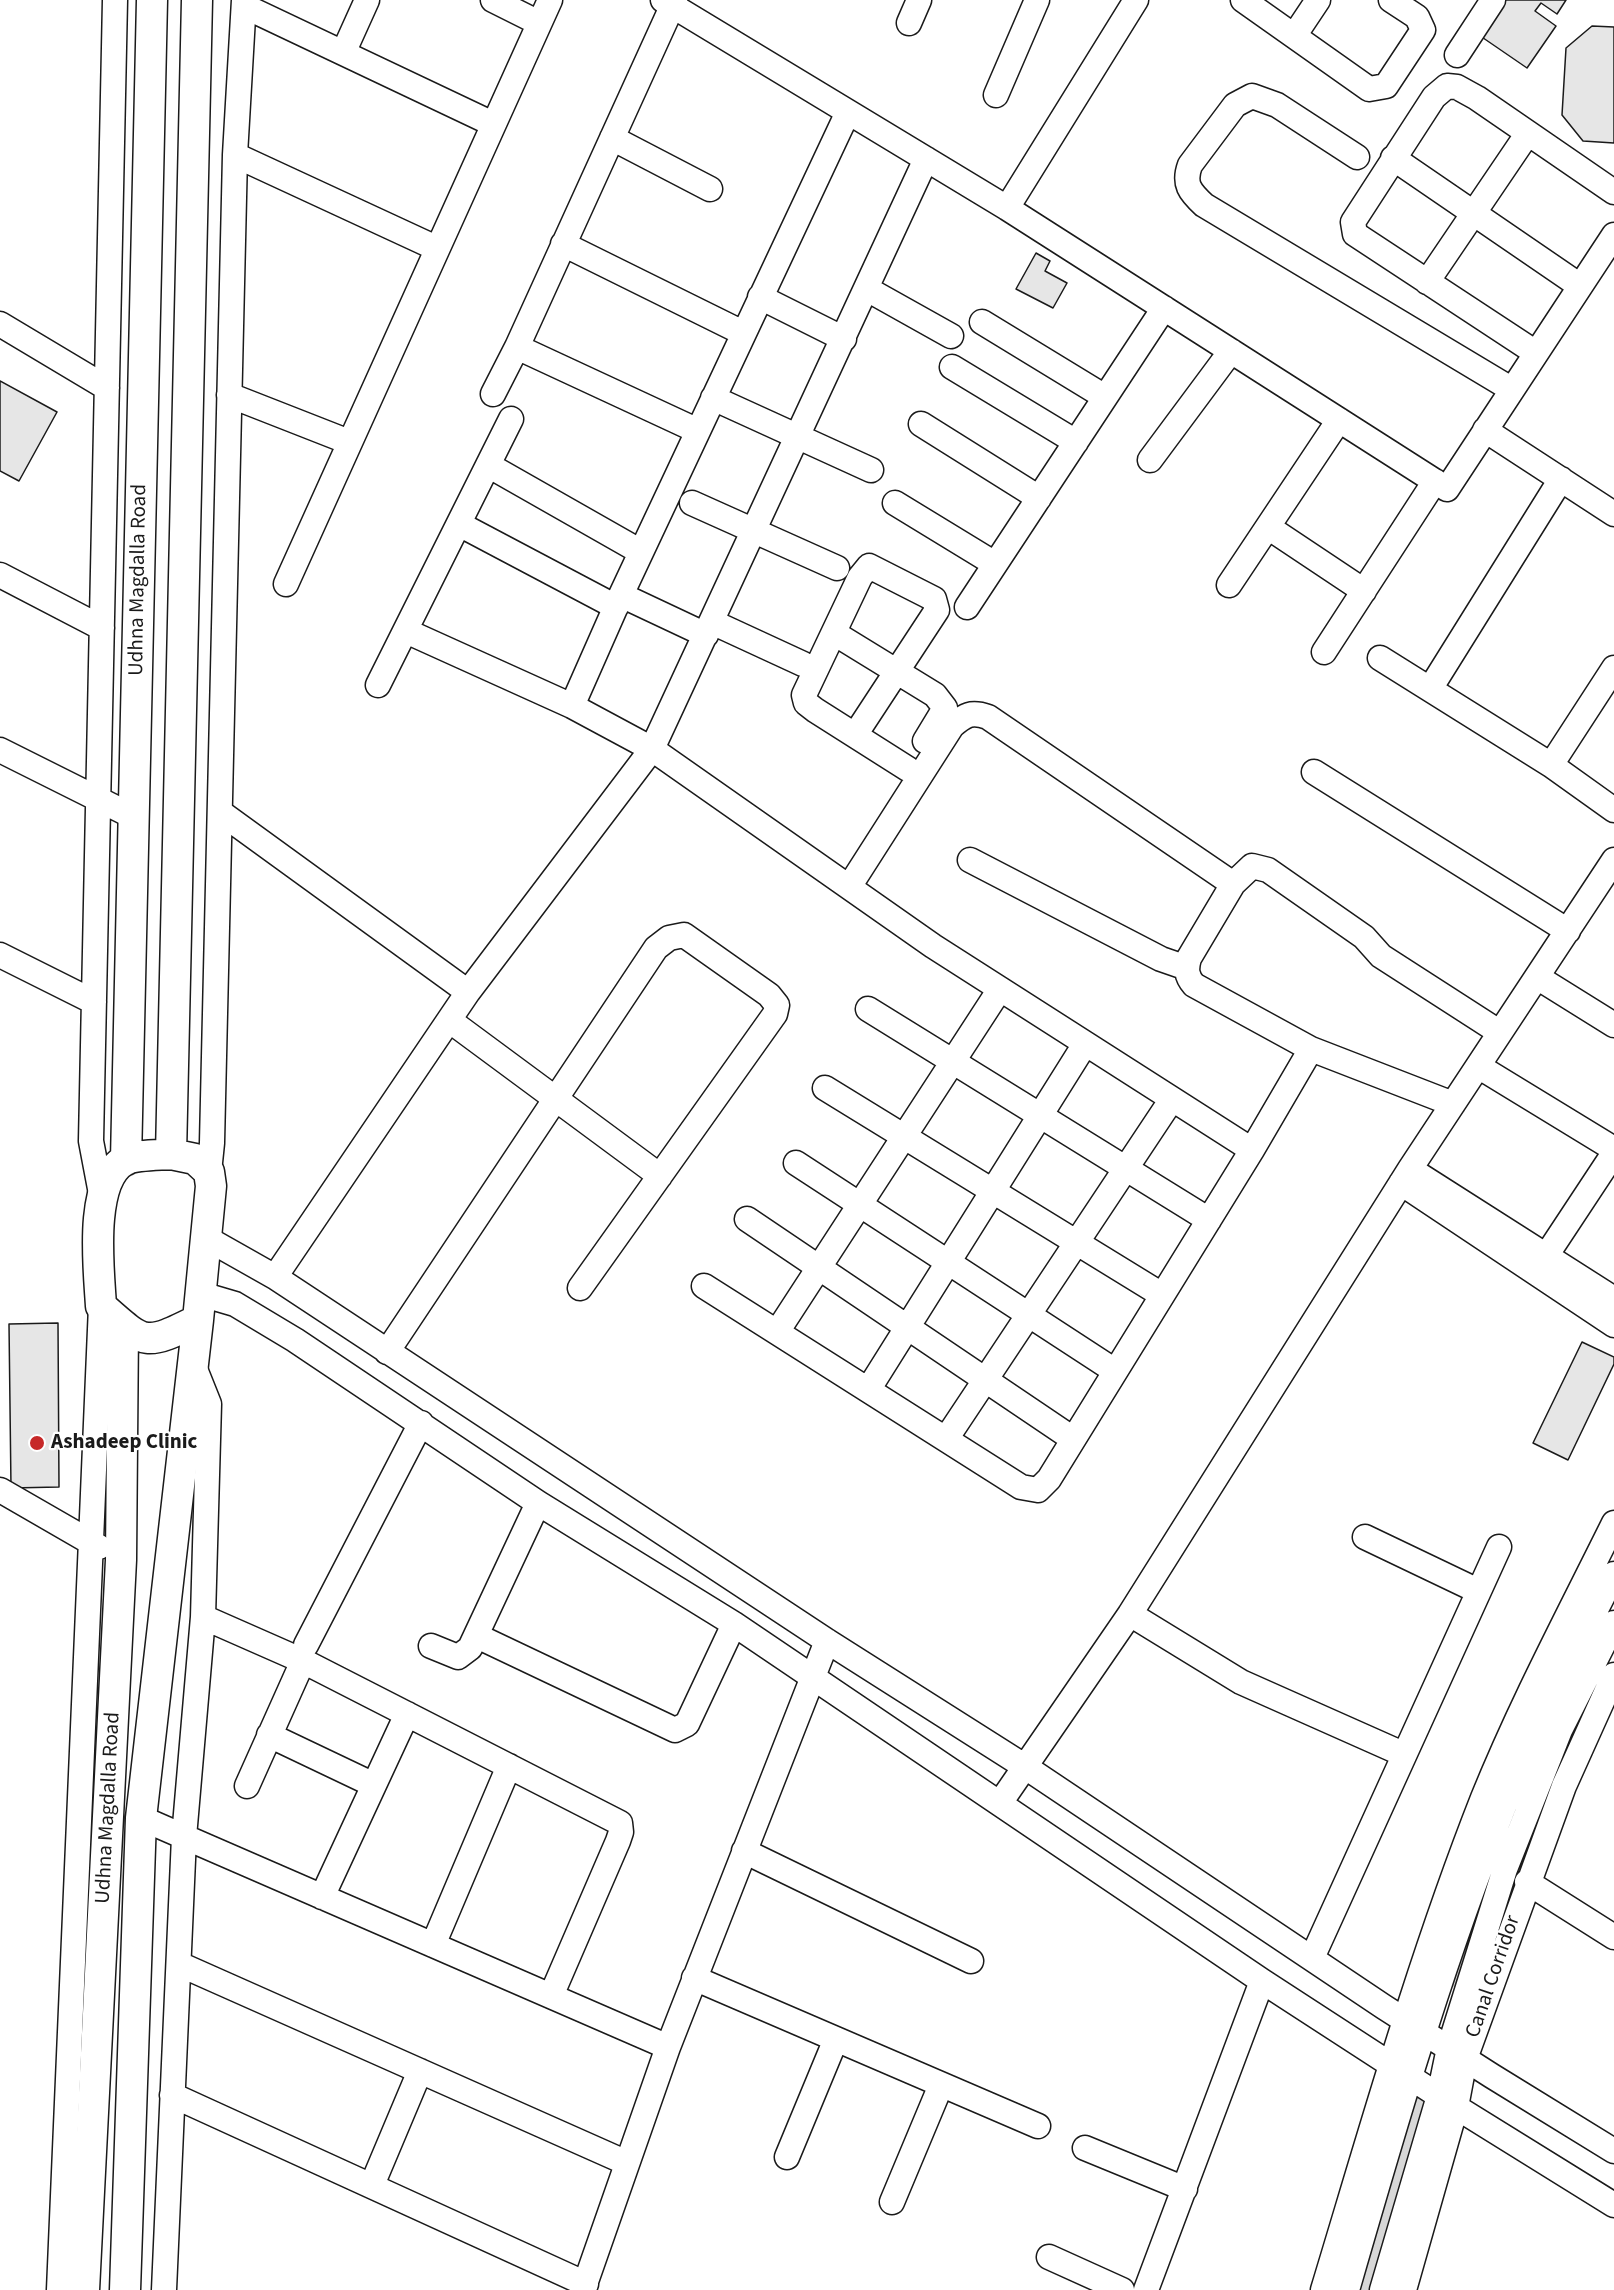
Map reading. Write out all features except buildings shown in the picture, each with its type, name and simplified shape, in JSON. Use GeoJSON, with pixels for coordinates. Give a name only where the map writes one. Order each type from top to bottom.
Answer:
{"type":"FeatureCollection","features":[{"type":"Feature","properties":{"kind":"main road","name":"Udhna Magdalla Road"},"geometry":{"type":"LineString","coordinates":[[126,1160],[152,0]]}},
{"type":"Feature","properties":{"kind":"main road"},"geometry":{"type":"LineString","coordinates":[[171,1154],[197,0]]}},
{"type":"Feature","properties":{"kind":"main road"},"geometry":{"type":"LineString","coordinates":[[124,2290],[141,1818],[200,1307],[211,1186],[209,1172],[195,1159],[171,1154],[126,1160],[112,1174],[102,1199],[97,1245],[100,1306],[134,1336],[147,1338],[166,1336],[200,1307]]}},
{"type":"Feature","properties":{"kind":"main road","name":"Udhna Magdalla Road"},"geometry":{"type":"LineString","coordinates":[[84,2290],[121,1560],[123,1326]]}},
{"type":"Feature","properties":{"kind":"street"},"geometry":{"type":"LineString","coordinates":[[102,1199],[91,1141],[115,0]]}},
{"type":"Feature","properties":{"kind":"street"},"geometry":{"type":"LineString","coordinates":[[344,51],[368,0]]}},
{"type":"Feature","properties":{"kind":"street"},"geometry":{"type":"LineString","coordinates":[[493,0],[539,23]]}},
{"type":"Feature","properties":{"kind":"street"},"geometry":{"type":"LineString","coordinates":[[286,584],[550,0]]}},
{"type":"Feature","properties":{"kind":"street"},"geometry":{"type":"LineString","coordinates":[[909,23],[919,0]]}},
{"type":"Feature","properties":{"kind":"street"},"geometry":{"type":"LineString","coordinates":[[996,95],[1038,0]]}},
{"type":"Feature","properties":{"kind":"street"},"geometry":{"type":"LineString","coordinates":[[1007,208],[1136,0]]}},
{"type":"Feature","properties":{"kind":"street"},"geometry":{"type":"LineString","coordinates":[[1243,0],[1369,89],[1386,86],[1423,30],[1417,17],[1391,0]]}},
{"type":"Feature","properties":{"kind":"street"},"geometry":{"type":"LineString","coordinates":[[1294,36],[1318,0]]}},
{"type":"Feature","properties":{"kind":"street"},"geometry":{"type":"LineString","coordinates":[[1457,55],[1492,0]]}},
{"type":"Feature","properties":{"kind":"street"},"geometry":{"type":"LineString","coordinates":[[493,394],[517,347],[612,138],[670,2],[1007,208],[1447,489],[1614,235]]}},
{"type":"Feature","properties":{"kind":"street"},"geometry":{"type":"LineString","coordinates":[[209,1172],[212,1143],[235,154],[244,3],[493,124]]}},
{"type":"Feature","properties":{"kind":"street"},"geometry":{"type":"LineString","coordinates":[[1536,353],[1355,234],[1353,222],[1434,97],[1447,86],[1457,87],[1467,92],[1614,192]]}},
{"type":"Feature","properties":{"kind":"street"},"geometry":{"type":"LineString","coordinates":[[1357,157],[1277,105],[1264,98],[1252,96],[1236,105],[1190,165],[1186,177],[1187,187],[1204,205],[1511,389]]}},
{"type":"Feature","properties":{"kind":"street"},"geometry":{"type":"LineString","coordinates":[[572,706],[641,552],[848,112]]}},
{"type":"Feature","properties":{"kind":"street"},"geometry":{"type":"LineString","coordinates":[[1427,282],[1528,133]]}},
{"type":"Feature","properties":{"kind":"street"},"geometry":{"type":"LineString","coordinates":[[612,138],[710,189]]}},
{"type":"Feature","properties":{"kind":"street"},"geometry":{"type":"LineString","coordinates":[[235,154],[436,248]]}},
{"type":"Feature","properties":{"kind":"street"},"geometry":{"type":"LineString","coordinates":[[1393,158],[1580,286]]}},
{"type":"Feature","properties":{"kind":"street"},"geometry":{"type":"LineString","coordinates":[[275,1277],[468,992],[652,749],[926,159]]}},
{"type":"Feature","properties":{"kind":"street"},"geometry":{"type":"LineString","coordinates":[[563,244],[743,333]]}},
{"type":"Feature","properties":{"kind":"street"},"geometry":{"type":"LineString","coordinates":[[867,289],[951,336]]}},
{"type":"Feature","properties":{"kind":"street"},"geometry":{"type":"LineString","coordinates":[[760,297],[844,339]]}},
{"type":"Feature","properties":{"kind":"street"},"geometry":{"type":"LineString","coordinates":[[967,607],[1164,308]]}},
{"type":"Feature","properties":{"kind":"street"},"geometry":{"type":"LineString","coordinates":[[982,322],[1105,397]]}},
{"type":"Feature","properties":{"kind":"street"},"geometry":{"type":"LineString","coordinates":[[0,324],[107,388]]}},
{"type":"Feature","properties":{"kind":"street"},"geometry":{"type":"LineString","coordinates":[[517,347],[698,431]]}},
{"type":"Feature","properties":{"kind":"street"},"geometry":{"type":"LineString","coordinates":[[1150,460],[1231,351]]}},
{"type":"Feature","properties":{"kind":"street"},"geometry":{"type":"LineString","coordinates":[[952,367],[1076,442]]}},
{"type":"Feature","properties":{"kind":"street"},"geometry":{"type":"LineString","coordinates":[[229,395],[349,442]]}},
{"type":"Feature","properties":{"kind":"street"},"geometry":{"type":"LineString","coordinates":[[713,398],[796,438],[871,470]]}},
{"type":"Feature","properties":{"kind":"street"},"geometry":{"type":"LineString","coordinates":[[378,685],[511,419]]}},
{"type":"Feature","properties":{"kind":"street"},"geometry":{"type":"LineString","coordinates":[[1229,585],[1339,420]]}},
{"type":"Feature","properties":{"kind":"street"},"geometry":{"type":"LineString","coordinates":[[921,424],[1039,498]]}},
{"type":"Feature","properties":{"kind":"street"},"geometry":{"type":"LineString","coordinates":[[1485,430],[1614,514]]}},
{"type":"Feature","properties":{"kind":"street"},"geometry":{"type":"LineString","coordinates":[[488,465],[641,552]]}},
{"type":"Feature","properties":{"kind":"street"},"geometry":{"type":"LineString","coordinates":[[1430,689],[1561,479]]}},
{"type":"Feature","properties":{"kind":"street"},"geometry":{"type":"LineString","coordinates":[[1324,652],[1435,481]]}},
{"type":"Feature","properties":{"kind":"street"},"geometry":{"type":"LineString","coordinates":[[692,503],[754,533],[837,568]]}},
{"type":"Feature","properties":{"kind":"street"},"geometry":{"type":"LineString","coordinates":[[895,503],[995,564]]}},
{"type":"Feature","properties":{"kind":"street"},"geometry":{"type":"LineString","coordinates":[[459,524],[619,601],[709,628],[803,663]]}},
{"type":"Feature","properties":{"kind":"street"},"geometry":{"type":"LineString","coordinates":[[1268,526],[1364,591]]}},
{"type":"Feature","properties":{"kind":"street"},"geometry":{"type":"LineString","coordinates":[[855,735],[937,610],[934,599],[869,566],[860,577],[804,695],[806,703],[855,735],[908,769]]}},
{"type":"Feature","properties":{"kind":"street"},"geometry":{"type":"LineString","coordinates":[[0,575],[102,628]]}},
{"type":"Feature","properties":{"kind":"street"},"geometry":{"type":"LineString","coordinates":[[406,631],[572,706],[652,749],[845,885],[1000,989],[1252,1150]]}},
{"type":"Feature","properties":{"kind":"street"},"geometry":{"type":"LineString","coordinates":[[834,633],[934,695],[945,708],[908,769],[845,885]]}},
{"type":"Feature","properties":{"kind":"street"},"geometry":{"type":"LineString","coordinates":[[1380,658],[1551,765],[1614,810]]}},
{"type":"Feature","properties":{"kind":"street"},"geometry":{"type":"LineString","coordinates":[[1551,765],[1614,668]]}},
{"type":"Feature","properties":{"kind":"street"},"geometry":{"type":"LineString","coordinates":[[845,885],[952,726],[966,715],[977,713],[988,717],[1233,884]]}},
{"type":"Feature","properties":{"kind":"street"},"geometry":{"type":"LineString","coordinates":[[0,750],[134,817]]}},
{"type":"Feature","properties":{"kind":"street"},"geometry":{"type":"LineString","coordinates":[[1314,772],[1568,931]]}},
{"type":"Feature","properties":{"kind":"street"},"geometry":{"type":"LineString","coordinates":[[220,812],[468,992]]}},
{"type":"Feature","properties":{"kind":"street"},"geometry":{"type":"LineString","coordinates":[[970,860],[1161,959],[1186,968]]}},
{"type":"Feature","properties":{"kind":"street"},"geometry":{"type":"LineString","coordinates":[[1000,1803],[1130,1614],[1499,1032],[1568,931],[1605,892],[1614,860]]}},
{"type":"Feature","properties":{"kind":"street"},"geometry":{"type":"LineString","coordinates":[[1453,1104],[1311,1049],[1194,984],[1188,978],[1186,968],[1190,958],[1233,884],[1252,866],[1268,870],[1364,937],[1381,956],[1499,1032]]}},
{"type":"Feature","properties":{"kind":"street"},"geometry":{"type":"LineString","coordinates":[[387,1352],[656,948],[669,938],[684,935],[769,995],[777,1005],[775,1014],[580,1288]]}},
{"type":"Feature","properties":{"kind":"street"},"geometry":{"type":"LineString","coordinates":[[0,955],[94,1002]]}},
{"type":"Feature","properties":{"kind":"street"},"geometry":{"type":"LineString","coordinates":[[1537,977],[1614,1025]]}},
{"type":"Feature","properties":{"kind":"street"},"geometry":{"type":"LineString","coordinates":[[777,1332],[1000,989]]}},
{"type":"Feature","properties":{"kind":"street"},"geometry":{"type":"LineString","coordinates":[[868,1009],[1209,1220]]}},
{"type":"Feature","properties":{"kind":"street"},"geometry":{"type":"LineString","coordinates":[[449,1020],[557,1097],[660,1176]]}},
{"type":"Feature","properties":{"kind":"street"},"geometry":{"type":"LineString","coordinates":[[868,1390],[1085,1044]]}},
{"type":"Feature","properties":{"kind":"street"},"geometry":{"type":"LineString","coordinates":[[704,1286],[1029,1490],[1044,1486],[1252,1150],[1311,1049]]}},
{"type":"Feature","properties":{"kind":"street"},"geometry":{"type":"LineString","coordinates":[[1478,1066],[1614,1151],[1546,1256]]}},
{"type":"Feature","properties":{"kind":"street"},"geometry":{"type":"LineString","coordinates":[[825,1088],[1162,1295]]}},
{"type":"Feature","properties":{"kind":"street"},"geometry":{"type":"LineString","coordinates":[[946,1439],[1172,1099]]}},
{"type":"Feature","properties":{"kind":"street"},"geometry":{"type":"LineString","coordinates":[[796,1163],[1115,1371]]}},
{"type":"Feature","properties":{"kind":"street"},"geometry":{"type":"LineString","coordinates":[[1406,1176],[1546,1256],[1614,1299]]}},
{"type":"Feature","properties":{"kind":"street"},"geometry":{"type":"LineString","coordinates":[[1406,1176],[1614,1325]]}},
{"type":"Feature","properties":{"kind":"street"},"geometry":{"type":"LineString","coordinates":[[747,1219],[1073,1439]]}},
{"type":"Feature","properties":{"kind":"street"},"geometry":{"type":"LineString","coordinates":[[206,1238],[275,1277],[827,1641],[1024,1766],[1414,2026],[1614,2151]]}},
{"type":"Feature","properties":{"kind":"street"},"geometry":{"type":"LineString","coordinates":[[200,1307],[235,1304],[296,1340],[538,1503],[734,1624],[812,1679],[1000,1803],[1262,1981],[1401,2069],[1447,2101],[1614,2205]]}},
{"type":"Feature","properties":{"kind":"street"},"geometry":{"type":"LineString","coordinates":[[59,2290],[100,1306]]}},
{"type":"Feature","properties":{"kind":"street"},"geometry":{"type":"LineString","coordinates":[[164,2290],[184,1837],[203,1617],[208,1404],[192,1362]]}},
{"type":"Feature","properties":{"kind":"street"},"geometry":{"type":"LineString","coordinates":[[247,1786],[304,1653],[421,1423]]}},
{"type":"Feature","properties":{"kind":"street"},"geometry":{"type":"LineString","coordinates":[[0,1490],[121,1560]]}},
{"type":"Feature","properties":{"kind":"street"},"geometry":{"type":"LineString","coordinates":[[431,1646],[458,1657],[464,1654],[477,1636],[538,1503]]}},
{"type":"Feature","properties":{"kind":"street"},"geometry":{"type":"LineString","coordinates":[[1323,2290],[1401,2069],[1483,1799],[1505,1748],[1614,1523]]}},
{"type":"Feature","properties":{"kind":"street"},"geometry":{"type":"LineString","coordinates":[[1365,1537],[1478,1591]]}},
{"type":"Feature","properties":{"kind":"street"},"geometry":{"type":"LineString","coordinates":[[1312,1958],[1499,1547]]}},
{"type":"Feature","properties":{"kind":"street"},"geometry":{"type":"LineString","coordinates":[[1414,2026],[1520,1768],[1554,1692],[1614,1574]]}},
{"type":"Feature","properties":{"kind":"street"},"geometry":{"type":"LineString","coordinates":[[1130,1614],[1241,1682],[1403,1754]]}},
{"type":"Feature","properties":{"kind":"street"},"geometry":{"type":"LineString","coordinates":[[203,1617],[304,1653],[407,1714],[620,1823],[621,1832],[618,1842],[551,1996]]}},
{"type":"Feature","properties":{"kind":"street"},"geometry":{"type":"LineString","coordinates":[[1457,2054],[1502,1880],[1534,1791],[1560,1730],[1614,1623]]}},
{"type":"Feature","properties":{"kind":"street"},"geometry":{"type":"LineString","coordinates":[[477,1636],[675,1730],[687,1725],[734,1624]]}},
{"type":"Feature","properties":{"kind":"street"},"geometry":{"type":"LineString","coordinates":[[172,2095],[585,2287],[668,2047],[827,1641]]}},
{"type":"Feature","properties":{"kind":"street","name":"Canal Corridor"},"geometry":{"type":"LineString","coordinates":[[1404,2290],[1457,2054],[1576,1756],[1614,1675]]}},
{"type":"Feature","properties":{"kind":"street"},"geometry":{"type":"LineString","coordinates":[[322,1897],[407,1714]]}},
{"type":"Feature","properties":{"kind":"street"},"geometry":{"type":"LineString","coordinates":[[269,1735],[374,1785]]}},
{"type":"Feature","properties":{"kind":"street"},"geometry":{"type":"LineString","coordinates":[[433,1945],[509,1766]]}},
{"type":"Feature","properties":{"kind":"street"},"geometry":{"type":"LineString","coordinates":[[141,1818],[668,2047]]}},
{"type":"Feature","properties":{"kind":"street"},"geometry":{"type":"LineString","coordinates":[[744,1851],[971,1961]]}},
{"type":"Feature","properties":{"kind":"street"},"geometry":{"type":"LineString","coordinates":[[1527,1882],[1614,1937]]}},
{"type":"Feature","properties":{"kind":"street"},"geometry":{"type":"LineString","coordinates":[[179,1964],[627,2163]]}},
{"type":"Feature","properties":{"kind":"street"},"geometry":{"type":"LineString","coordinates":[[694,1978],[1038,2126]]}},
{"type":"Feature","properties":{"kind":"street"},"geometry":{"type":"LineString","coordinates":[[1146,2290],[1262,1981]]}},
{"type":"Feature","properties":{"kind":"street"},"geometry":{"type":"LineString","coordinates":[[787,2157],[836,2039]]}},
{"type":"Feature","properties":{"kind":"street"},"geometry":{"type":"LineString","coordinates":[[1347,2290],[1401,2069]]}},
{"type":"Feature","properties":{"kind":"street"},"geometry":{"type":"LineString","coordinates":[[372,2186],[420,2071]]}},
{"type":"Feature","properties":{"kind":"street"},"geometry":{"type":"LineString","coordinates":[[892,2202],[941,2085]]}},
{"type":"Feature","properties":{"kind":"street"},"geometry":{"type":"LineString","coordinates":[[1382,2290],[1447,2101]]}},
{"type":"Feature","properties":{"kind":"street"},"geometry":{"type":"LineString","coordinates":[[1085,2148],[1185,2189]]}},
{"type":"Feature","properties":{"kind":"street"},"geometry":{"type":"LineString","coordinates":[[1049,2258],[1122,2290]]}},
{"type":"Feature","properties":{"kind":"waterway"},"geometry":{"type":"LineString","coordinates":[[1458,1977],[1499,1850]]}},
{"type":"Feature","properties":{"kind":"waterway"},"geometry":{"type":"LineString","coordinates":[[1364,2290],[1420,2093]]}},
{"type":"Feature","properties":{"kind":"place","name":"Ashadeep Clinic"},"geometry":{"type":"Point","coordinates":[37,1443]}}]}
